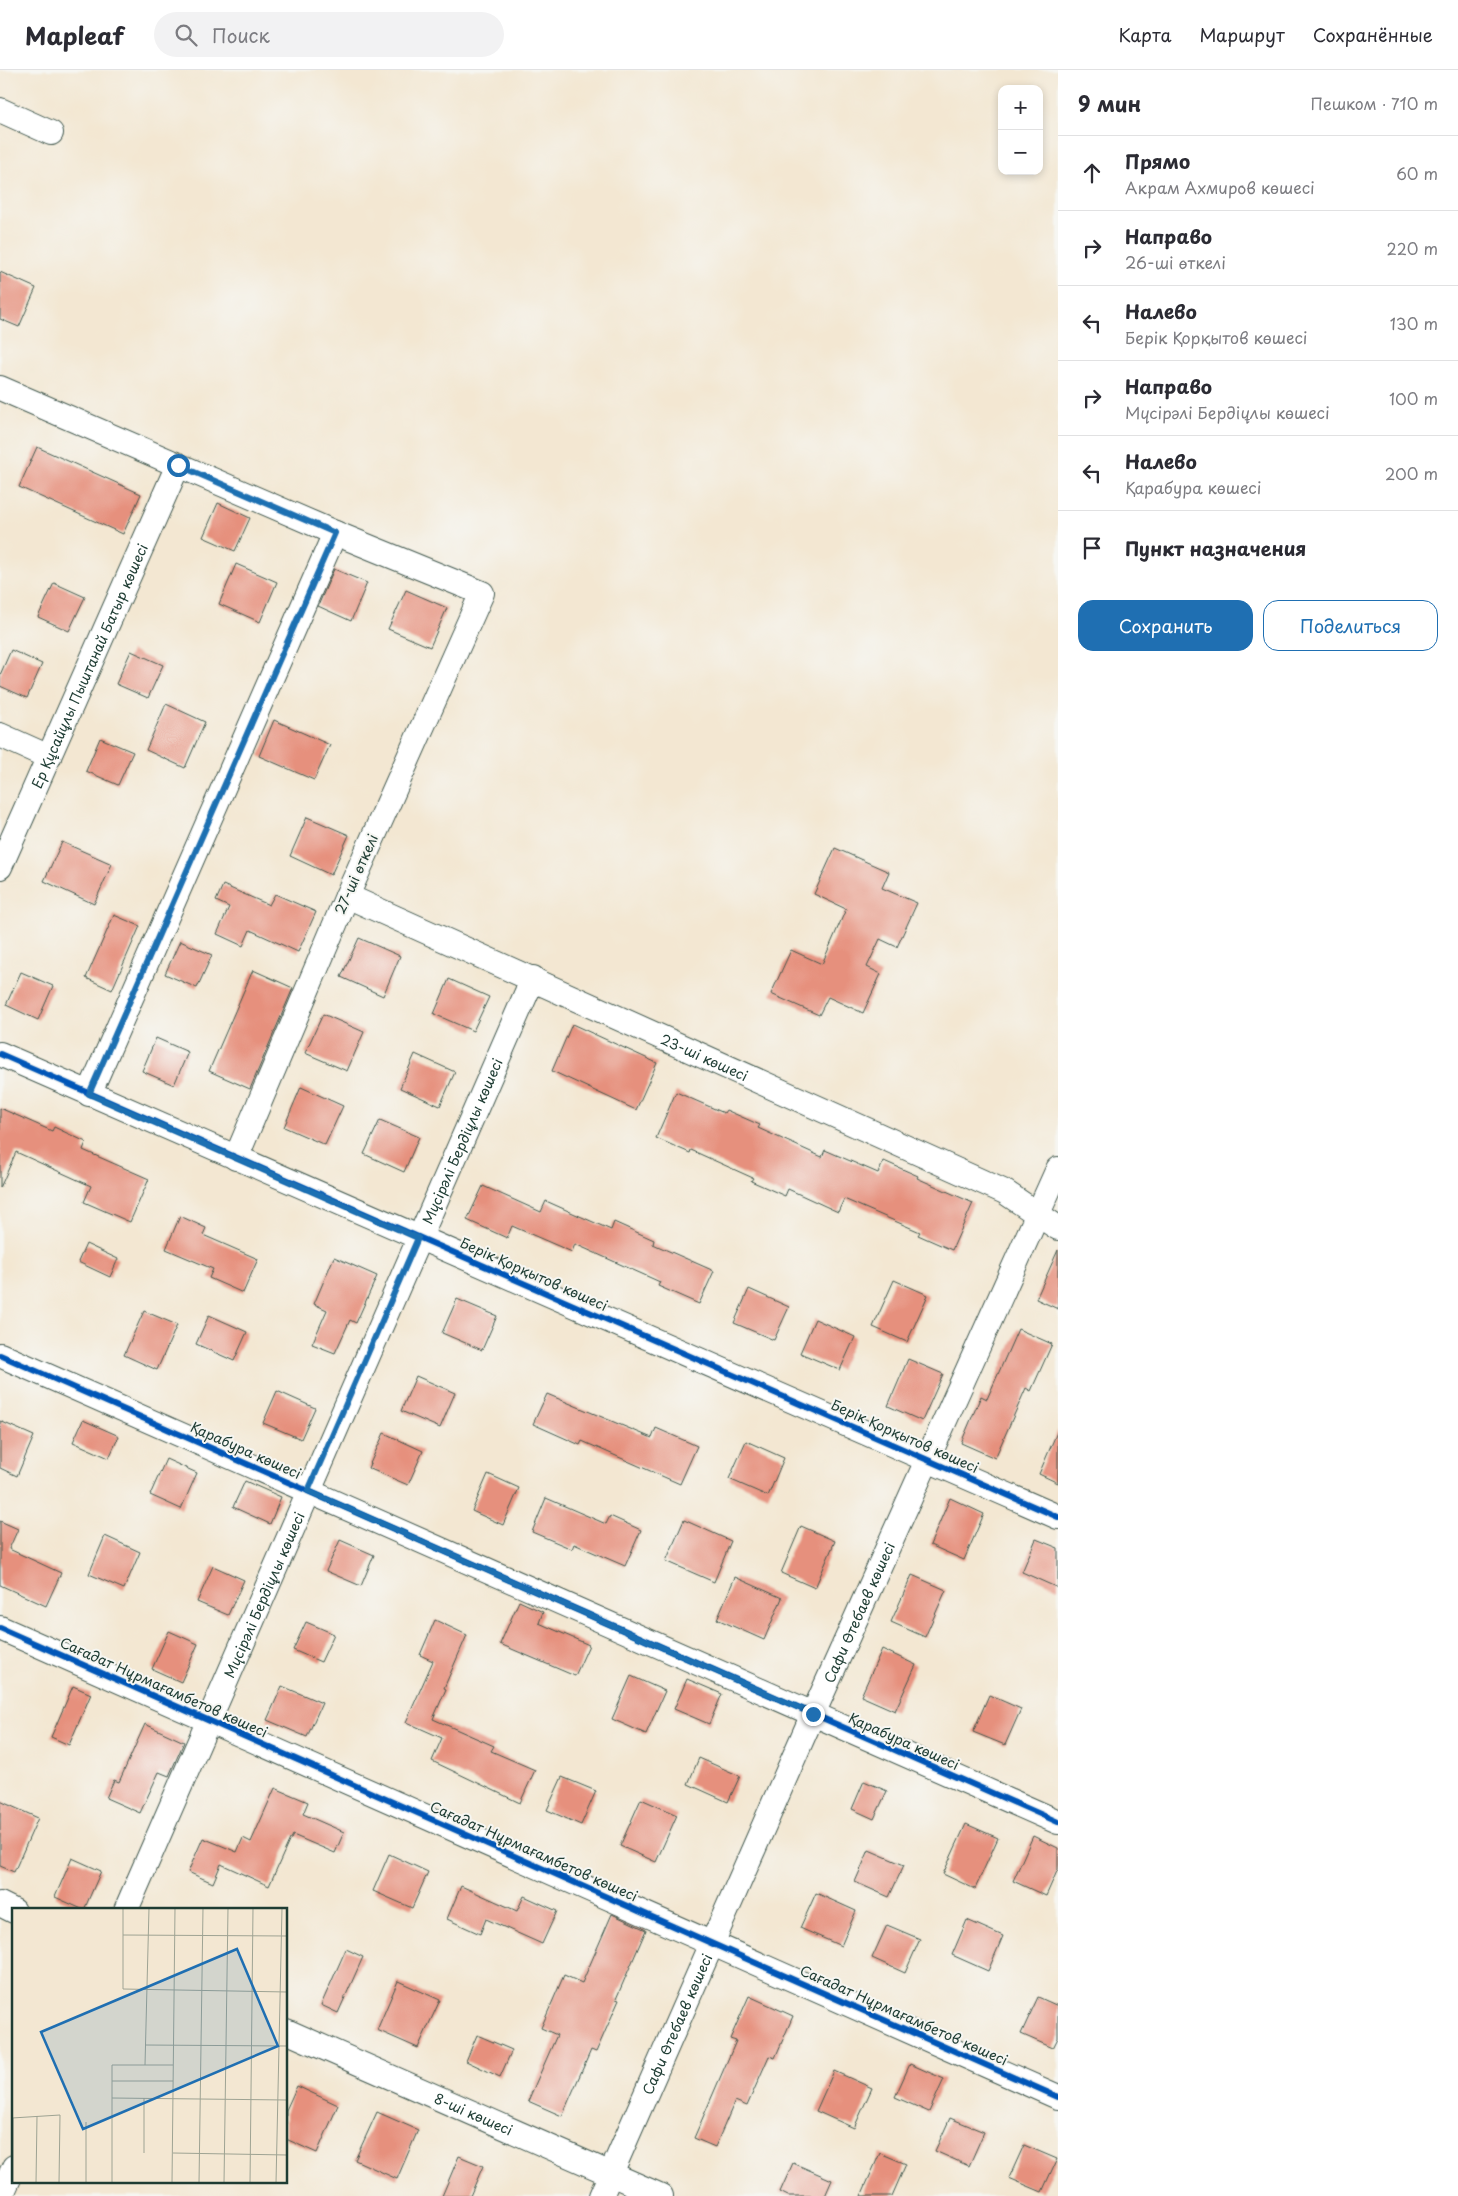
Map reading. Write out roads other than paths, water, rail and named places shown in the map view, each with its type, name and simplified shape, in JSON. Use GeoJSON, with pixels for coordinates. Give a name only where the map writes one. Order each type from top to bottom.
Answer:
{"type":"FeatureCollection","features":[{"type":"Feature","properties":{"kind":"street"},"geometry":{"type":"LineString","coordinates":[[0,110],[51,133]]}},
{"type":"Feature","properties":{"kind":"street"},"geometry":{"type":"LineString","coordinates":[[0,388],[335,533],[89,1094]]}},
{"type":"Feature","properties":{"kind":"street","name":"Ер Құсайұлы Пыштанай Батыр көшесі"},"geometry":{"type":"LineString","coordinates":[[0,867],[178,465]]}},
{"type":"Feature","properties":{"kind":"street","name":"27-ші өткелі"},"geometry":{"type":"LineString","coordinates":[[236,1158],[347,896],[482,593],[335,533]]}},
{"type":"Feature","properties":{"kind":"street"},"geometry":{"type":"LineString","coordinates":[[0,735],[49,757]]}},
{"type":"Feature","properties":{"kind":"street","name":"23-шi көшесi"},"geometry":{"type":"LineString","coordinates":[[347,896],[533,978],[1004,1192],[1058,1228]]}},
{"type":"Feature","properties":{"kind":"street","name":"Мүсірәлі Бердіұлы көшесі"},"geometry":{"type":"LineString","coordinates":[[127,1908],[533,978]]}},
{"type":"Feature","properties":{"kind":"street","name":"Берік Қорқытов көшесі"},"geometry":{"type":"LineString","coordinates":[[0,1054],[1058,1516]]}},
{"type":"Feature","properties":{"kind":"street","name":"Сафи Өтебаев көшесі"},"geometry":{"type":"LineString","coordinates":[[601,2196],[813,1714],[1058,1169]]}},
{"type":"Feature","properties":{"kind":"street","name":"Қарабура көшесі"},"geometry":{"type":"LineString","coordinates":[[0,1355],[1058,1822]]}},
{"type":"Feature","properties":{"kind":"street","name":"Сағадат Нұрмағамбетов көшесі"},"geometry":{"type":"LineString","coordinates":[[0,1628],[1058,2097]]}},
{"type":"Feature","properties":{"kind":"street"},"geometry":{"type":"LineString","coordinates":[[0,1904],[12,1909]]}},
{"type":"Feature","properties":{"kind":"street","name":"8-шi көшесi"},"geometry":{"type":"LineString","coordinates":[[288,2032],[661,2196]]}},
{"type":"Feature","properties":{"kind":"street"},"geometry":{"type":"LineString","coordinates":[[1,2196],[12,2171]]}}]}
